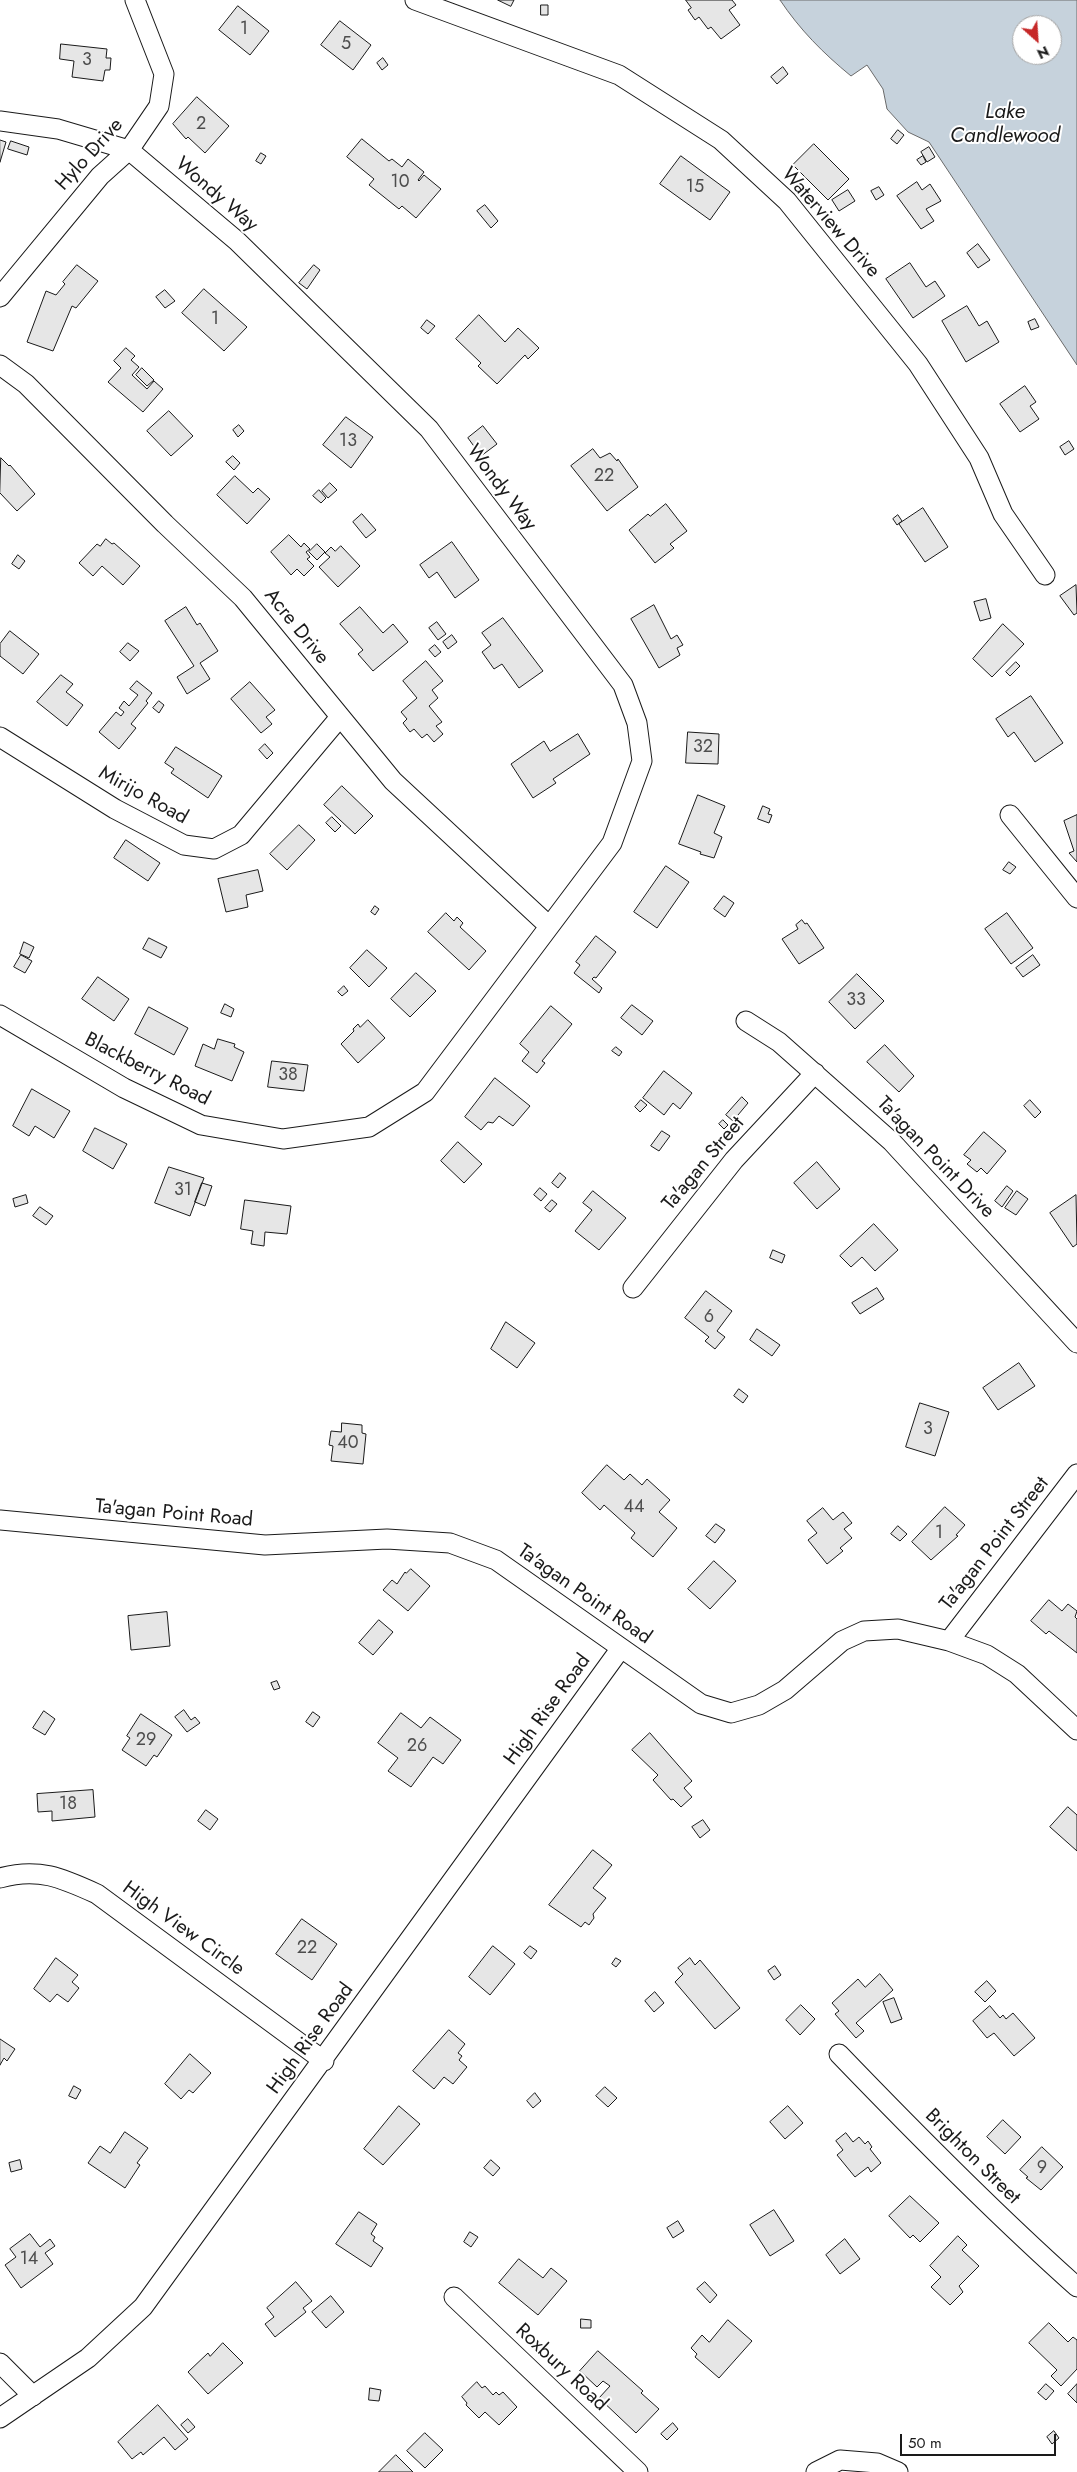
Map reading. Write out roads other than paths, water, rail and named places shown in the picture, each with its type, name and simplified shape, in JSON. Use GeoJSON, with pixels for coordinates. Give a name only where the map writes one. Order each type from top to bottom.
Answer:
{"type":"FeatureCollection","features":[{"type":"Feature","properties":{"kind":"street","name":"Hylo Drive"},"geometry":{"type":"LineString","coordinates":[[0,297],[100,176],[129,150],[159,106],[164,74],[134,0]]}},
{"type":"Feature","properties":{"kind":"street","name":"Waterview Drive"},"geometry":{"type":"LineString","coordinates":[[415,0],[619,76],[721,140],[787,201],[918,364],[979,458],[1003,514],[1045,575]]}},
{"type":"Feature","properties":{"kind":"street"},"geometry":{"type":"LineString","coordinates":[[0,120],[58,129],[129,150]]}},
{"type":"Feature","properties":{"kind":"street","name":"Wondy Way"},"geometry":{"type":"LineString","coordinates":[[129,150],[237,241],[429,429],[623,685],[637,723],[642,761],[612,843],[549,926]]}},
{"type":"Feature","properties":{"kind":"street","name":"Acre Drive"},"geometry":{"type":"LineString","coordinates":[[0,365],[26,384],[165,524],[244,598],[393,781],[549,926]]}},
{"type":"Feature","properties":{"kind":"street","name":"Mirijo Road"},"geometry":{"type":"LineString","coordinates":[[0,737],[115,809],[184,845],[214,849],[242,835],[340,717]]}},
{"type":"Feature","properties":{"kind":"street"},"geometry":{"type":"LineString","coordinates":[[1010,815],[1077,898]]}},
{"type":"Feature","properties":{"kind":"street","name":"Blackberry Road"},"geometry":{"type":"LineString","coordinates":[[0,1015],[124,1088],[201,1125],[283,1139],[369,1126],[425,1092],[549,926]]}},
{"type":"Feature","properties":{"kind":"street","name":"Ta'agan Point Drive"},"geometry":{"type":"LineString","coordinates":[[746,1021],[778,1042],[892,1142],[1077,1344]]}},
{"type":"Feature","properties":{"kind":"street","name":"Ta'agan Street"},"geometry":{"type":"LineString","coordinates":[[633,1288],[734,1160],[815,1073]]}},
{"type":"Feature","properties":{"kind":"street","name":"Ta'agan Point Street"},"geometry":{"type":"LineString","coordinates":[[948,1641],[1077,1474]]}},
{"type":"Feature","properties":{"kind":"street","name":"Ta'agan Point Road"},"geometry":{"type":"LineString","coordinates":[[0,1520],[265,1545],[387,1539],[450,1543],[496,1560],[701,1704],[731,1712],[759,1705],[785,1690],[842,1641],[864,1631],[898,1629],[948,1641],[987,1655],[1016,1674],[1077,1730]]}},
{"type":"Feature","properties":{"kind":"street","name":"High Rise Road"},"geometry":{"type":"LineString","coordinates":[[0,2418],[88,2358],[143,2307],[621,1648]]}},
{"type":"Feature","properties":{"kind":"street","name":"High View Circle"},"geometry":{"type":"LineString","coordinates":[[0,1878],[18,1873],[58,1876],[97,1894],[324,2060]]}},
{"type":"Feature","properties":{"kind":"street","name":"Brighton Street"},"geometry":{"type":"LineString","coordinates":[[839,2054],[930,2148],[1018,2234],[1077,2287]]}},
{"type":"Feature","properties":{"kind":"street","name":"Roxbury Road"},"geometry":{"type":"LineString","coordinates":[[454,2297],[638,2472]]}},
{"type":"Feature","properties":{"kind":"street"},"geometry":{"type":"LineString","coordinates":[[0,2362],[33,2396]]}},
{"type":"Feature","properties":{"kind":"street"},"geometry":{"type":"LineString","coordinates":[[816,2472],[840,2460],[877,2463],[898,2472]]}},
{"type":"Feature","properties":{"kind":"water","name":"Lake Candlewood"},"geometry":{"type":"Polygon","coordinates":[[[780,0],[1077,0],[1077,365],[929,142],[908,132],[887,109],[883,89],[867,65],[851,76],[812,41],[780,0]]]}}]}
